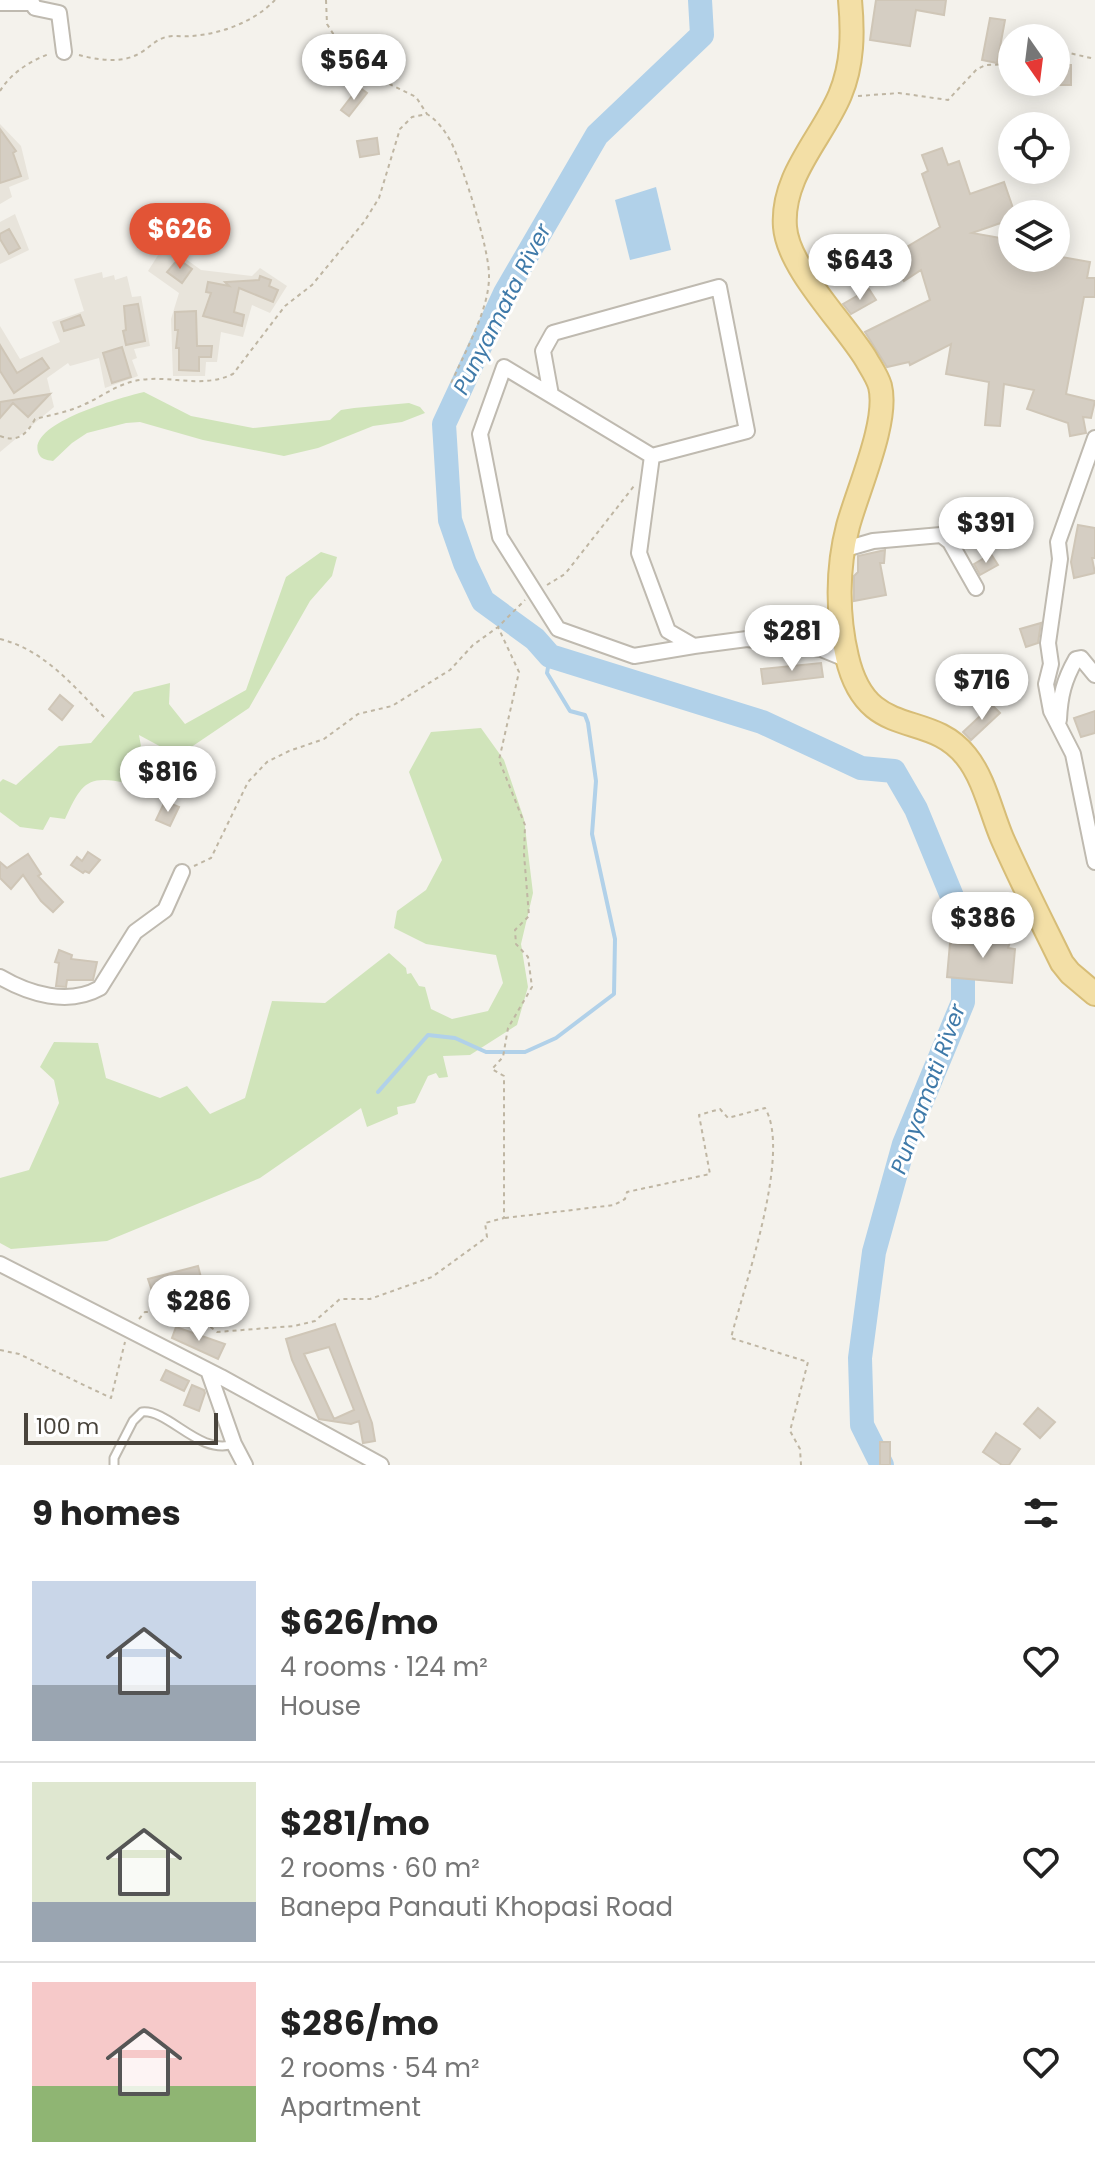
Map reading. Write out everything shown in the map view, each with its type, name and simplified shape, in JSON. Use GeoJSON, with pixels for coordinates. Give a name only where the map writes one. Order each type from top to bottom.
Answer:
{"type":"FeatureCollection","features":[{"type":"Feature","properties":{"kind":"main road"},"geometry":{"type":"LineString","coordinates":[[850,0],[853,36],[849,64],[837,100],[792,184],[785,227],[788,242],[802,271],[857,344],[879,381],[882,393],[873,444],[842,550],[841,623],[848,660],[858,687],[877,711],[903,724],[930,731],[951,742],[965,755],[975,770],[1003,840],[1062,963],[1095,994]]}},
{"type":"Feature","properties":{"kind":"street"},"geometry":{"type":"LineString","coordinates":[[0,3],[32,3],[35,8],[59,13],[64,52]]}},
{"type":"Feature","properties":{"kind":"street"},"geometry":{"type":"LineString","coordinates":[[651,461],[551,395],[543,351],[553,333],[719,287],[747,431],[651,461],[504,367],[480,434],[500,537],[558,629],[634,656],[747,639],[821,649],[848,660]]}},
{"type":"Feature","properties":{"kind":"street"},"geometry":{"type":"LineString","coordinates":[[1095,438],[1058,542],[1060,559],[1048,643],[1051,664],[1046,684],[1051,711],[1073,754],[1095,862]]}},
{"type":"Feature","properties":{"kind":"street"},"geometry":{"type":"LineString","coordinates":[[651,461],[639,553],[668,631],[694,646]]}},
{"type":"Feature","properties":{"kind":"street"},"geometry":{"type":"LineString","coordinates":[[842,550],[873,541],[941,535],[950,542],[976,588]]}},
{"type":"Feature","properties":{"kind":"street"},"geometry":{"type":"LineString","coordinates":[[1059,724],[1060,697],[1065,678],[1076,659],[1081,658],[1095,675]]}},
{"type":"Feature","properties":{"kind":"street"},"geometry":{"type":"LineString","coordinates":[[0,977],[35,993],[70,996],[100,988],[135,932],[165,910],[182,872]]}},
{"type":"Feature","properties":{"kind":"street"},"geometry":{"type":"LineString","coordinates":[[0,1264],[221,1377],[381,1465]]}},
{"type":"Feature","properties":{"kind":"street"},"geometry":{"type":"LineString","coordinates":[[209,1373],[234,1444],[245,1465]]}},
{"type":"Feature","properties":{"kind":"lane"},"geometry":{"type":"LineString","coordinates":[[114,1465],[114,1458],[133,1421],[142,1412],[151,1411],[213,1445],[225,1447],[234,1444]]}},
{"type":"Feature","properties":{"kind":"path"},"geometry":{"type":"LineString","coordinates":[[0,91],[7,80],[33,61],[53,52],[97,60],[125,59],[168,36],[194,36],[243,23],[264,11],[275,0]]}},
{"type":"Feature","properties":{"kind":"path"},"geometry":{"type":"LineString","coordinates":[[326,0],[327,24],[344,51],[379,79],[416,97],[451,141],[467,185],[489,277],[483,307],[450,386]]}},
{"type":"Feature","properties":{"kind":"path"},"geometry":{"type":"LineString","coordinates":[[1070,53],[1095,59]]}},
{"type":"Feature","properties":{"kind":"path"},"geometry":{"type":"LineString","coordinates":[[837,100],[899,93],[948,100],[977,69],[998,65]]}},
{"type":"Feature","properties":{"kind":"path"},"geometry":{"type":"LineString","coordinates":[[0,436],[19,438],[28,433],[35,419],[84,405],[121,385],[142,379],[220,381],[233,374],[285,306],[312,285],[364,222],[379,198],[400,129],[412,117],[427,114]]}},
{"type":"Feature","properties":{"kind":"path"},"geometry":{"type":"LineString","coordinates":[[182,872],[211,858],[248,782],[267,762],[324,739],[358,714],[392,706],[450,670],[473,645],[502,624],[520,603],[565,574],[651,461]]}},
{"type":"Feature","properties":{"kind":"path"},"geometry":{"type":"LineString","coordinates":[[498,627],[519,672],[499,760],[525,825],[529,916],[515,930],[516,944],[528,957],[532,987],[508,1028],[503,1057],[492,1069],[504,1076],[504,1218]]}},
{"type":"Feature","properties":{"kind":"path"},"geometry":{"type":"LineString","coordinates":[[0,639],[22,644],[49,662],[105,718]]}},
{"type":"Feature","properties":{"kind":"path"},"geometry":{"type":"LineString","coordinates":[[0,1350],[19,1354],[111,1398],[121,1352],[130,1331],[145,1312],[190,1311],[217,1332],[294,1326],[315,1321],[340,1299],[370,1299],[432,1277],[487,1237],[485,1223],[614,1205],[625,1199],[627,1192],[710,1174],[699,1115],[720,1109],[728,1118],[765,1108],[771,1119],[772,1180],[731,1338],[808,1362],[790,1431],[800,1449],[801,1465]]}},
{"type":"Feature","properties":{"kind":"shaded area"},"geometry":{"type":"Polygon","coordinates":[[[0,124],[21,146],[29,179],[9,187],[12,197],[0,204],[0,124]]]}},
{"type":"Feature","properties":{"kind":"shaded area"},"geometry":{"type":"Polygon","coordinates":[[[15,214],[29,250],[0,264],[0,222],[15,214]]]}},
{"type":"Feature","properties":{"kind":"shaded area"},"geometry":{"type":"Polygon","coordinates":[[[165,244],[201,270],[252,276],[260,268],[287,286],[270,313],[252,305],[243,337],[221,332],[217,362],[206,362],[205,376],[173,376],[171,319],[179,293],[148,271],[165,244]]]}},
{"type":"Feature","properties":{"kind":"shaded area"},"geometry":{"type":"Polygon","coordinates":[[[102,272],[103,278],[114,275],[115,280],[127,276],[132,297],[141,296],[150,346],[134,349],[137,358],[132,360],[138,376],[105,388],[99,358],[70,366],[68,363],[47,378],[54,407],[0,452],[0,326],[20,359],[60,342],[52,322],[84,311],[74,279],[102,272]]]}},
{"type":"Feature","properties":{"kind":"green space"},"geometry":{"type":"Polygon","coordinates":[[[144,392],[191,416],[253,428],[330,420],[341,410],[409,403],[420,407],[425,413],[402,422],[373,426],[318,448],[284,456],[203,440],[140,422],[87,433],[53,461],[39,454],[39,441],[62,421],[99,405],[144,392]]]}},
{"type":"Feature","properties":{"kind":"green space"},"geometry":{"type":"Polygon","coordinates":[[[321,552],[337,557],[332,576],[310,601],[249,708],[178,756],[139,735],[143,757],[137,776],[126,783],[102,780],[86,785],[65,819],[50,817],[43,830],[20,827],[0,812],[0,782],[3,779],[16,785],[59,746],[91,743],[134,692],[170,683],[169,704],[185,724],[246,690],[286,577],[321,552]]]}},
{"type":"Feature","properties":{"kind":"green space"},"geometry":{"type":"Polygon","coordinates":[[[481,728],[504,760],[524,819],[533,893],[521,944],[528,987],[517,1025],[470,1055],[443,1056],[448,1077],[439,1078],[436,1073],[428,1076],[415,1103],[397,1107],[398,1114],[367,1127],[361,1108],[260,1178],[107,1241],[11,1249],[0,1243],[0,1178],[29,1170],[59,1103],[54,1080],[40,1067],[54,1042],[98,1043],[106,1078],[160,1098],[187,1086],[210,1114],[245,1098],[272,1001],[325,1003],[389,953],[406,968],[407,974],[411,973],[419,986],[425,987],[431,1009],[452,1019],[488,1011],[503,983],[496,955],[426,944],[394,928],[397,911],[426,890],[442,860],[409,772],[431,732],[481,728]]]}},
{"type":"Feature","properties":{"kind":"water"},"geometry":{"type":"Polygon","coordinates":[[[656,187],[671,250],[630,260],[615,200],[656,187]]]}},
{"type":"Feature","properties":{"kind":"building"},"geometry":{"type":"Polygon","coordinates":[[[876,0],[946,0],[944,15],[916,10],[910,46],[870,40],[876,0]]]}},
{"type":"Feature","properties":{"kind":"building"},"geometry":{"type":"Polygon","coordinates":[[[990,18],[1005,20],[1004,24],[998,24],[997,63],[982,60],[990,18]]]}},
{"type":"Feature","properties":{"kind":"building"},"geometry":{"type":"Polygon","coordinates":[[[359,87],[367,93],[349,116],[341,110],[359,87]]]}},
{"type":"Feature","properties":{"kind":"building"},"geometry":{"type":"Polygon","coordinates":[[[0,129],[16,151],[13,153],[21,176],[0,183],[0,129]]]}},
{"type":"Feature","properties":{"kind":"building"},"geometry":{"type":"Polygon","coordinates":[[[377,138],[379,154],[360,157],[357,141],[377,138]]]}},
{"type":"Feature","properties":{"kind":"building"},"geometry":{"type":"Polygon","coordinates":[[[942,148],[948,165],[959,161],[970,194],[1005,184],[1010,200],[998,200],[998,224],[972,233],[998,238],[998,272],[1070,272],[1070,258],[1090,262],[1087,278],[1095,278],[1095,297],[1084,297],[1066,394],[1095,401],[1091,418],[1083,417],[1086,433],[1070,436],[1068,423],[1027,409],[1034,390],[1004,384],[1000,426],[985,425],[989,382],[946,374],[951,344],[910,365],[909,362],[887,367],[865,332],[930,300],[921,270],[904,281],[890,257],[940,227],[922,174],[928,171],[922,155],[942,148]]]}},
{"type":"Feature","properties":{"kind":"building"},"geometry":{"type":"Polygon","coordinates":[[[9,229],[20,248],[9,254],[0,234],[9,229]]]}},
{"type":"Feature","properties":{"kind":"building"},"geometry":{"type":"Polygon","coordinates":[[[178,259],[192,269],[182,283],[167,272],[178,259]]]}},
{"type":"Feature","properties":{"kind":"building"},"geometry":{"type":"Polygon","coordinates":[[[260,276],[271,280],[269,286],[278,290],[273,302],[239,288],[234,312],[244,315],[242,326],[203,316],[211,293],[206,292],[208,282],[229,286],[225,282],[259,280],[260,276]]]}},
{"type":"Feature","properties":{"kind":"building"},"geometry":{"type":"Polygon","coordinates":[[[869,289],[876,300],[851,314],[843,304],[869,289]]]}},
{"type":"Feature","properties":{"kind":"building"},"geometry":{"type":"Polygon","coordinates":[[[138,304],[145,341],[126,345],[124,306],[138,304]]]}},
{"type":"Feature","properties":{"kind":"building"},"geometry":{"type":"Polygon","coordinates":[[[196,311],[197,346],[212,346],[211,357],[199,357],[199,371],[179,370],[175,312],[196,311]]]}},
{"type":"Feature","properties":{"kind":"building"},"geometry":{"type":"Polygon","coordinates":[[[80,315],[84,325],[64,331],[61,322],[80,315]]]}},
{"type":"Feature","properties":{"kind":"building"},"geometry":{"type":"Polygon","coordinates":[[[0,345],[17,373],[42,358],[49,368],[14,393],[0,371],[0,345]]]}},
{"type":"Feature","properties":{"kind":"building"},"geometry":{"type":"Polygon","coordinates":[[[122,347],[131,377],[112,383],[103,353],[122,347]]]}},
{"type":"Feature","properties":{"kind":"building"},"geometry":{"type":"Polygon","coordinates":[[[50,394],[28,417],[13,403],[0,418],[0,402],[50,394]]]}},
{"type":"Feature","properties":{"kind":"building"},"geometry":{"type":"Polygon","coordinates":[[[1078,525],[1095,528],[1095,558],[1092,558],[1095,573],[1074,578],[1071,562],[1078,525]]]}},
{"type":"Feature","properties":{"kind":"building"},"geometry":{"type":"Polygon","coordinates":[[[885,550],[884,563],[880,563],[886,595],[854,601],[858,556],[885,550]]]}},
{"type":"Feature","properties":{"kind":"building"},"geometry":{"type":"Polygon","coordinates":[[[991,554],[998,565],[980,575],[974,564],[991,554]]]}},
{"type":"Feature","properties":{"kind":"building"},"geometry":{"type":"Polygon","coordinates":[[[1041,623],[1038,643],[1026,647],[1020,629],[1041,623]]]}},
{"type":"Feature","properties":{"kind":"building"},"geometry":{"type":"Polygon","coordinates":[[[821,663],[823,677],[763,684],[761,669],[821,663]]]}},
{"type":"Feature","properties":{"kind":"building"},"geometry":{"type":"Polygon","coordinates":[[[60,695],[73,706],[62,720],[49,709],[60,695]]]}},
{"type":"Feature","properties":{"kind":"building"},"geometry":{"type":"Polygon","coordinates":[[[992,705],[1000,713],[971,740],[963,732],[992,705]]]}},
{"type":"Feature","properties":{"kind":"building"},"geometry":{"type":"Polygon","coordinates":[[[1095,711],[1095,733],[1081,737],[1074,718],[1095,711]]]}},
{"type":"Feature","properties":{"kind":"building"},"geometry":{"type":"Polygon","coordinates":[[[165,801],[179,807],[170,826],[156,820],[165,801]]]}},
{"type":"Feature","properties":{"kind":"building"},"geometry":{"type":"Polygon","coordinates":[[[88,852],[100,860],[89,873],[83,873],[71,865],[77,857],[82,861],[88,852]]]}},
{"type":"Feature","properties":{"kind":"building"},"geometry":{"type":"Polygon","coordinates":[[[28,854],[41,874],[38,876],[63,902],[53,912],[23,875],[11,889],[0,878],[0,862],[7,868],[28,854]]]}},
{"type":"Feature","properties":{"kind":"building"},"geometry":{"type":"Polygon","coordinates":[[[997,928],[1013,933],[1008,948],[1015,949],[1012,983],[947,977],[950,943],[991,947],[997,928]]]}},
{"type":"Feature","properties":{"kind":"building"},"geometry":{"type":"Polygon","coordinates":[[[59,950],[72,955],[71,959],[97,962],[93,980],[67,980],[66,987],[56,986],[59,963],[55,962],[59,950]]]}},
{"type":"Feature","properties":{"kind":"building"},"geometry":{"type":"Polygon","coordinates":[[[198,1266],[205,1293],[195,1318],[189,1293],[186,1293],[184,1286],[153,1294],[148,1279],[198,1266]]]}},
{"type":"Feature","properties":{"kind":"building"},"geometry":{"type":"Polygon","coordinates":[[[222,1293],[227,1323],[213,1325],[208,1295],[222,1293]]]}},
{"type":"Feature","properties":{"kind":"building"},"geometry":{"type":"Polygon","coordinates":[[[335,1324],[372,1423],[375,1441],[363,1443],[359,1421],[351,1424],[319,1419],[292,1360],[286,1339],[335,1324]],[[329,1347],[304,1354],[334,1419],[354,1410],[329,1347]]]}},
{"type":"Feature","properties":{"kind":"building"},"geometry":{"type":"Polygon","coordinates":[[[176,1327],[225,1344],[218,1359],[172,1338],[176,1327]]]}},
{"type":"Feature","properties":{"kind":"building"},"geometry":{"type":"Polygon","coordinates":[[[166,1370],[189,1381],[184,1391],[161,1380],[166,1370]]]}},
{"type":"Feature","properties":{"kind":"building"},"geometry":{"type":"Polygon","coordinates":[[[192,1385],[205,1393],[199,1411],[184,1405],[192,1385]]]}},
{"type":"Feature","properties":{"kind":"building"},"geometry":{"type":"Polygon","coordinates":[[[1038,1408],[1055,1422],[1040,1438],[1024,1424],[1038,1408]]]}},
{"type":"Feature","properties":{"kind":"building"},"geometry":{"type":"Polygon","coordinates":[[[996,1433],[1020,1449],[1009,1465],[1002,1465],[983,1452],[996,1433]]]}},
{"type":"Feature","properties":{"kind":"building"},"geometry":{"type":"Polygon","coordinates":[[[880,1442],[890,1442],[890,1465],[880,1465],[880,1442]]]}},
{"type":"Feature","properties":{"kind":"waterway","name":"Punyamati River"},"geometry":{"type":"LineString","coordinates":[[700,0],[702,35],[597,135],[505,293],[444,424],[450,520],[483,601],[535,639],[550,656],[762,722],[861,768],[894,771],[916,809],[963,923],[963,1002],[904,1144],[874,1252],[860,1358],[862,1425],[882,1465]]}},
{"type":"Feature","properties":{"kind":"waterway"},"geometry":{"type":"LineString","coordinates":[[378,1092],[428,1035],[455,1038],[486,1052],[525,1052],[556,1038],[614,994],[615,939],[592,834],[596,781],[588,723],[585,715],[570,711],[547,673],[550,656]]}},
{"type":"Feature","properties":{"kind":"water label","name":"Punyamata River"},"geometry":{"type":"Point","coordinates":[502,309]}}]}
